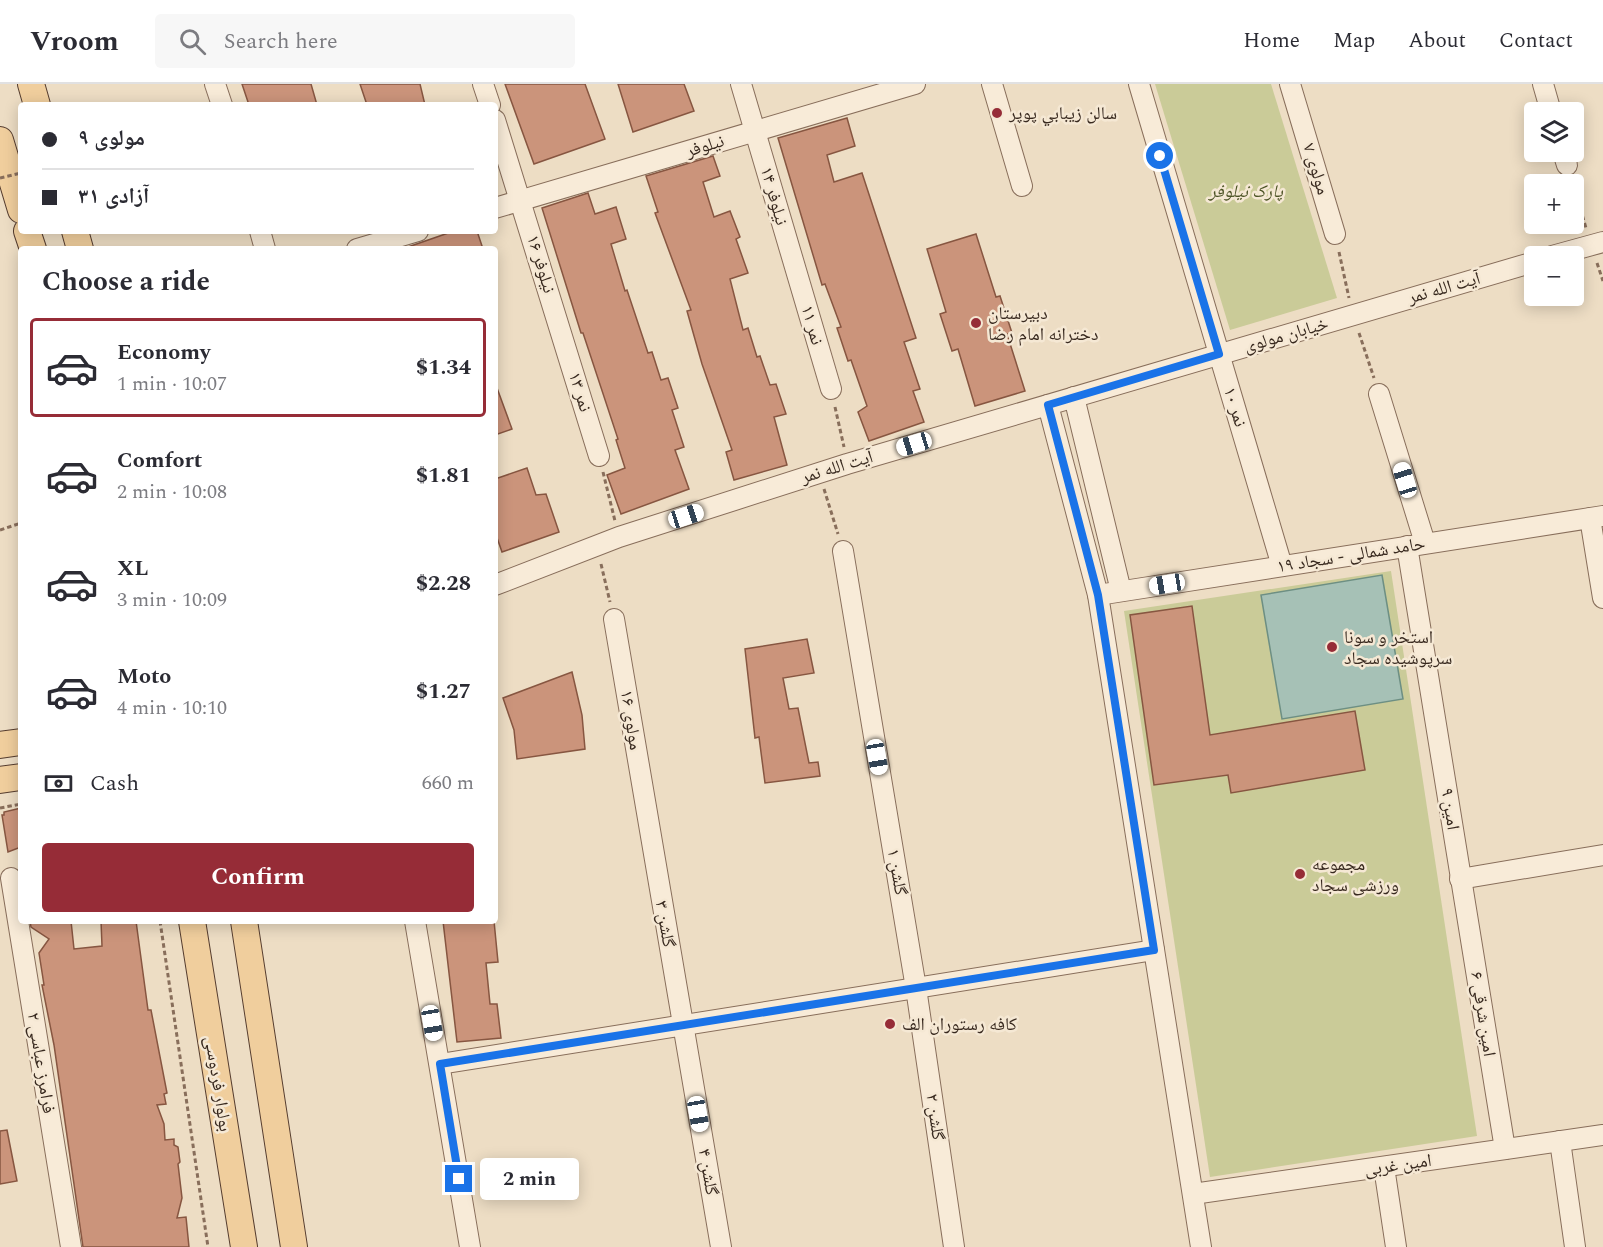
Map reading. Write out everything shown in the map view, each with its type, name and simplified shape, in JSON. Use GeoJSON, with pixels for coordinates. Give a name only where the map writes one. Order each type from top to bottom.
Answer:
{"type":"FeatureCollection","features":[{"type":"Feature","properties":{"kind":"main road"},"geometry":{"type":"LineString","coordinates":[[31,84],[36,102]]}},
{"type":"Feature","properties":{"kind":"main road"},"geometry":{"type":"LineString","coordinates":[[0,140],[18,200]]}},
{"type":"Feature","properties":{"kind":"main road"},"geometry":{"type":"LineString","coordinates":[[0,780],[18,777]]}},
{"type":"Feature","properties":{"kind":"main road","name":"بولوار فردوسی"},"geometry":{"type":"LineString","coordinates":[[192,924],[244,1247]]}},
{"type":"Feature","properties":{"kind":"main road"},"geometry":{"type":"LineString","coordinates":[[244,924],[294,1247]]}},
{"type":"Feature","properties":{"kind":"street"},"geometry":{"type":"LineString","coordinates":[[215,84],[221,102]]}},
{"type":"Feature","properties":{"kind":"street"},"geometry":{"type":"LineString","coordinates":[[483,84],[489,102]]}},
{"type":"Feature","properties":{"kind":"street","name":"نیلوفر ۱۴"},"geometry":{"type":"LineString","coordinates":[[741,84],[793,260]]}},
{"type":"Feature","properties":{"kind":"street","name":"نیلوفر"},"geometry":{"type":"LineString","coordinates":[[498,207],[915,84]]}},
{"type":"Feature","properties":{"kind":"street"},"geometry":{"type":"LineString","coordinates":[[992,84],[1022,186]]}},
{"type":"Feature","properties":{"kind":"street","name":"نمر ۱۰"},"geometry":{"type":"LineString","coordinates":[[1139,84],[1282,566]]}},
{"type":"Feature","properties":{"kind":"street","name":"مولوی ۷"},"geometry":{"type":"LineString","coordinates":[[1290,84],[1335,234]]}},
{"type":"Feature","properties":{"kind":"street"},"geometry":{"type":"LineString","coordinates":[[1543,84],[1548,102]]}},
{"type":"Feature","properties":{"kind":"street","name":"نیلوفر ۱۶"},"geometry":{"type":"LineString","coordinates":[[498,129],[560,328]]}},
{"type":"Feature","properties":{"kind":"street"},"geometry":{"type":"LineString","coordinates":[[367,246],[408,234]]}},
{"type":"Feature","properties":{"kind":"street"},"geometry":{"type":"LineString","coordinates":[[1584,247],[1603,242]]}},
{"type":"Feature","properties":{"kind":"street","name":"نمر ۱۱"},"geometry":{"type":"LineString","coordinates":[[793,260],[831,389]]}},
{"type":"Feature","properties":{"kind":"street","name":"آیت الله نمر"},"geometry":{"type":"LineString","coordinates":[[1353,315],[1524,265]]}},
{"type":"Feature","properties":{"kind":"street","name":"خیابان مولوی"},"geometry":{"type":"LineString","coordinates":[[1219,354],[1353,315]]}},
{"type":"Feature","properties":{"kind":"street","name":"نمر ۱۳"},"geometry":{"type":"LineString","coordinates":[[560,328],[599,456]]}},
{"type":"Feature","properties":{"kind":"street","name":"آیت الله نمر"},"geometry":{"type":"LineString","coordinates":[[498,584],[619,537],[847,464],[1219,354]]}},
{"type":"Feature","properties":{"kind":"street","name":"امین ۹"},"geometry":{"type":"LineString","coordinates":[[1379,394],[1416,545],[1439,739],[1460,879]]}},
{"type":"Feature","properties":{"kind":"street"},"geometry":{"type":"LineString","coordinates":[[1074,397],[1121,591]]}},
{"type":"Feature","properties":{"kind":"street"},"geometry":{"type":"LineString","coordinates":[[1048,405],[1098,595],[1201,1247]]}},
{"type":"Feature","properties":{"kind":"street"},"geometry":{"type":"LineString","coordinates":[[1597,517],[1603,598]]}},
{"type":"Feature","properties":{"kind":"street","name":"حامد شمالی - سجاد ۱۹"},"geometry":{"type":"LineString","coordinates":[[1098,595],[1597,517]]}},
{"type":"Feature","properties":{"kind":"street","name":"گلشن ۱"},"geometry":{"type":"LineString","coordinates":[[843,551],[916,988]]}},
{"type":"Feature","properties":{"kind":"street","name":"مولوی ۱۶"},"geometry":{"type":"LineString","coordinates":[[614,619],[648,822]]}},
{"type":"Feature","properties":{"kind":"street","name":"گلشن ۳"},"geometry":{"type":"LineString","coordinates":[[648,822],[682,1025]]}},
{"type":"Feature","properties":{"kind":"street"},"geometry":{"type":"LineString","coordinates":[[1460,879],[1603,855]]}},
{"type":"Feature","properties":{"kind":"street","name":"فرامرز عباسی ۲"},"geometry":{"type":"LineString","coordinates":[[11,878],[18,921]]}},
{"type":"Feature","properties":{"kind":"street","name":"امین شرقی ۶"},"geometry":{"type":"LineString","coordinates":[[1460,879],[1505,1149]]}},
{"type":"Feature","properties":{"kind":"street","name":"فرامرز عباسی ۲"},"geometry":{"type":"LineString","coordinates":[[18,924],[71,1247]]}},
{"type":"Feature","properties":{"kind":"street"},"geometry":{"type":"LineString","coordinates":[[416,924],[470,1247]]}},
{"type":"Feature","properties":{"kind":"street"},"geometry":{"type":"LineString","coordinates":[[440,1064],[1154,950]]}},
{"type":"Feature","properties":{"kind":"street","name":"گلشن ۲"},"geometry":{"type":"LineString","coordinates":[[916,988],[954,1247]]}},
{"type":"Feature","properties":{"kind":"street","name":"گلشن ۴"},"geometry":{"type":"LineString","coordinates":[[682,1025],[721,1247]]}},
{"type":"Feature","properties":{"kind":"street","name":"امین غربی"},"geometry":{"type":"LineString","coordinates":[[1193,1194],[1603,1135]]}},
{"type":"Feature","properties":{"kind":"street"},"geometry":{"type":"LineString","coordinates":[[1560,1141],[1575,1247]]}},
{"type":"Feature","properties":{"kind":"street"},"geometry":{"type":"LineString","coordinates":[[1384,1167],[1396,1247]]}},
{"type":"Feature","properties":{"kind":"path"},"geometry":{"type":"LineString","coordinates":[[0,178],[18,174]]}},
{"type":"Feature","properties":{"kind":"path"},"geometry":{"type":"LineString","coordinates":[[1335,234],[1353,315],[1379,394]]}},
{"type":"Feature","properties":{"kind":"path"},"geometry":{"type":"LineString","coordinates":[[831,389],[847,464]]}},
{"type":"Feature","properties":{"kind":"path"},"geometry":{"type":"LineString","coordinates":[[599,456],[619,537]]}},
{"type":"Feature","properties":{"kind":"path"},"geometry":{"type":"LineString","coordinates":[[819,473],[843,551]]}},
{"type":"Feature","properties":{"kind":"path"},"geometry":{"type":"LineString","coordinates":[[0,530],[18,525]]}},
{"type":"Feature","properties":{"kind":"path"},"geometry":{"type":"LineString","coordinates":[[597,545],[614,619]]}},
{"type":"Feature","properties":{"kind":"path"},"geometry":{"type":"LineString","coordinates":[[0,808],[18,805]]}},
{"type":"Feature","properties":{"kind":"path"},"geometry":{"type":"LineString","coordinates":[[160,924],[208,1247]]}},
{"type":"Feature","properties":{"kind":"green space","name":"پارک نیلوفر"},"geometry":{"type":"Polygon","coordinates":[[[1155,84],[1271,84],[1337,298],[1230,330],[1155,84]]]}},
{"type":"Feature","properties":{"kind":"green space","name":"مجموعه ورزشی سجاد"},"geometry":{"type":"Polygon","coordinates":[[[1391,571],[1477,1136],[1210,1177],[1124,611],[1391,571]]]}},
{"type":"Feature","properties":{"kind":"shaded area","name":"استخر و سونا سرپوشیده سجاد"},"geometry":{"type":"Polygon","coordinates":[[[1382,575],[1403,699],[1282,719],[1261,595],[1382,575]]]}},
{"type":"Feature","properties":{"kind":"building"},"geometry":{"type":"Polygon","coordinates":[[[242,84],[311,84],[316,102],[248,102],[242,84]]]}},
{"type":"Feature","properties":{"kind":"building"},"geometry":{"type":"Polygon","coordinates":[[[360,84],[420,84],[424,102],[366,102],[360,84]]]}},
{"type":"Feature","properties":{"kind":"building"},"geometry":{"type":"Polygon","coordinates":[[[505,84],[585,84],[605,139],[534,164],[505,84]]]}},
{"type":"Feature","properties":{"kind":"building"},"geometry":{"type":"Polygon","coordinates":[[[618,84],[684,84],[694,111],[633,132],[618,84]]]}},
{"type":"Feature","properties":{"kind":"building"},"geometry":{"type":"Polygon","coordinates":[[[847,118],[855,146],[827,155],[834,182],[862,173],[916,338],[904,342],[920,389],[913,391],[924,422],[869,441],[858,412],[867,406],[837,328],[841,327],[825,284],[822,285],[778,138],[847,118]]]}},
{"type":"Feature","properties":{"kind":"building"},"geometry":{"type":"Polygon","coordinates":[[[713,156],[720,176],[703,182],[714,217],[730,211],[740,237],[736,239],[748,273],[730,279],[743,330],[748,328],[757,357],[760,356],[770,385],[776,384],[786,414],[774,417],[787,465],[734,480],[726,452],[732,450],[702,364],[687,311],[691,310],[655,213],[658,212],[646,176],[713,156]]]}},
{"type":"Feature","properties":{"kind":"building"},"geometry":{"type":"Polygon","coordinates":[[[588,193],[595,214],[616,207],[626,239],[611,244],[625,291],[627,290],[648,353],[652,352],[661,380],[668,378],[678,408],[672,410],[684,447],[675,450],[689,489],[621,514],[607,475],[625,468],[616,440],[618,439],[583,333],[581,333],[542,208],[588,193]]]}},
{"type":"Feature","properties":{"kind":"building"},"geometry":{"type":"Polygon","coordinates":[[[445,234],[478,234],[482,246],[411,246],[445,234]]]}},
{"type":"Feature","properties":{"kind":"building","name":"دبیرستان دخترانه امام رضا"},"geometry":{"type":"Polygon","coordinates":[[[976,234],[996,297],[1000,296],[1012,333],[1007,334],[1025,391],[975,406],[958,349],[952,351],[940,314],[946,312],[927,249],[976,234]]]}},
{"type":"Feature","properties":{"kind":"building"},"geometry":{"type":"Polygon","coordinates":[[[498,391],[512,429],[498,434],[498,391]]]}},
{"type":"Feature","properties":{"kind":"building"},"geometry":{"type":"Polygon","coordinates":[[[527,468],[536,495],[546,494],[559,532],[502,552],[498,541],[498,478],[527,468]]]}},
{"type":"Feature","properties":{"kind":"building"},"geometry":{"type":"Polygon","coordinates":[[[1192,606],[1210,735],[1355,711],[1365,770],[1231,793],[1228,775],[1154,785],[1130,615],[1192,606]]]}},
{"type":"Feature","properties":{"kind":"building"},"geometry":{"type":"Polygon","coordinates":[[[807,639],[814,673],[783,678],[789,709],[798,708],[809,763],[818,762],[820,776],[765,783],[759,737],[755,738],[745,649],[807,639]]]}},
{"type":"Feature","properties":{"kind":"building"},"geometry":{"type":"Polygon","coordinates":[[[572,672],[582,715],[585,749],[517,759],[514,730],[503,698],[572,672]]]}},
{"type":"Feature","properties":{"kind":"building"},"geometry":{"type":"Polygon","coordinates":[[[18,809],[18,848],[8,852],[2,815],[4,812],[18,809]]]}},
{"type":"Feature","properties":{"kind":"building"},"geometry":{"type":"Polygon","coordinates":[[[30,924],[71,924],[74,949],[102,946],[101,924],[136,924],[148,1010],[151,1010],[167,1093],[164,1094],[166,1104],[157,1105],[164,1124],[165,1140],[174,1139],[174,1145],[178,1147],[182,1198],[177,1218],[186,1217],[189,1247],[83,1247],[54,1045],[42,985],[44,985],[39,953],[49,939],[31,927],[30,924]]]}},
{"type":"Feature","properties":{"kind":"building"},"geometry":{"type":"Polygon","coordinates":[[[443,924],[494,924],[498,962],[486,963],[490,1004],[497,1004],[501,1038],[457,1042],[443,924]]]}},
{"type":"Feature","properties":{"kind":"building"},"geometry":{"type":"Polygon","coordinates":[[[7,1130],[17,1181],[0,1184],[0,1131],[7,1130]]]}},
{"type":"Feature","properties":{"kind":"place","name":"سالن زيبابي پوپر"},"geometry":{"type":"Point","coordinates":[997,113]}},
{"type":"Feature","properties":{"kind":"place","name":"دبیرستان دخترانه امام رضا"},"geometry":{"type":"Point","coordinates":[976,323]}},
{"type":"Feature","properties":{"kind":"place","name":"استخر و سونا سرپوشیده سجاد"},"geometry":{"type":"Point","coordinates":[1332,647]}},
{"type":"Feature","properties":{"kind":"place","name":"مجموعه ورزشی سجاد"},"geometry":{"type":"Point","coordinates":[1300,874]}},
{"type":"Feature","properties":{"kind":"place","name":"کافه رستوران الف"},"geometry":{"type":"Point","coordinates":[890,1024]}},
{"type":"Feature","properties":{"kind":"route"},"geometry":{"type":"LineString","coordinates":[[459,1179],[440,1064],[1154,950],[1098,595],[1048,405],[1219,354],[1160,156]]}}]}
